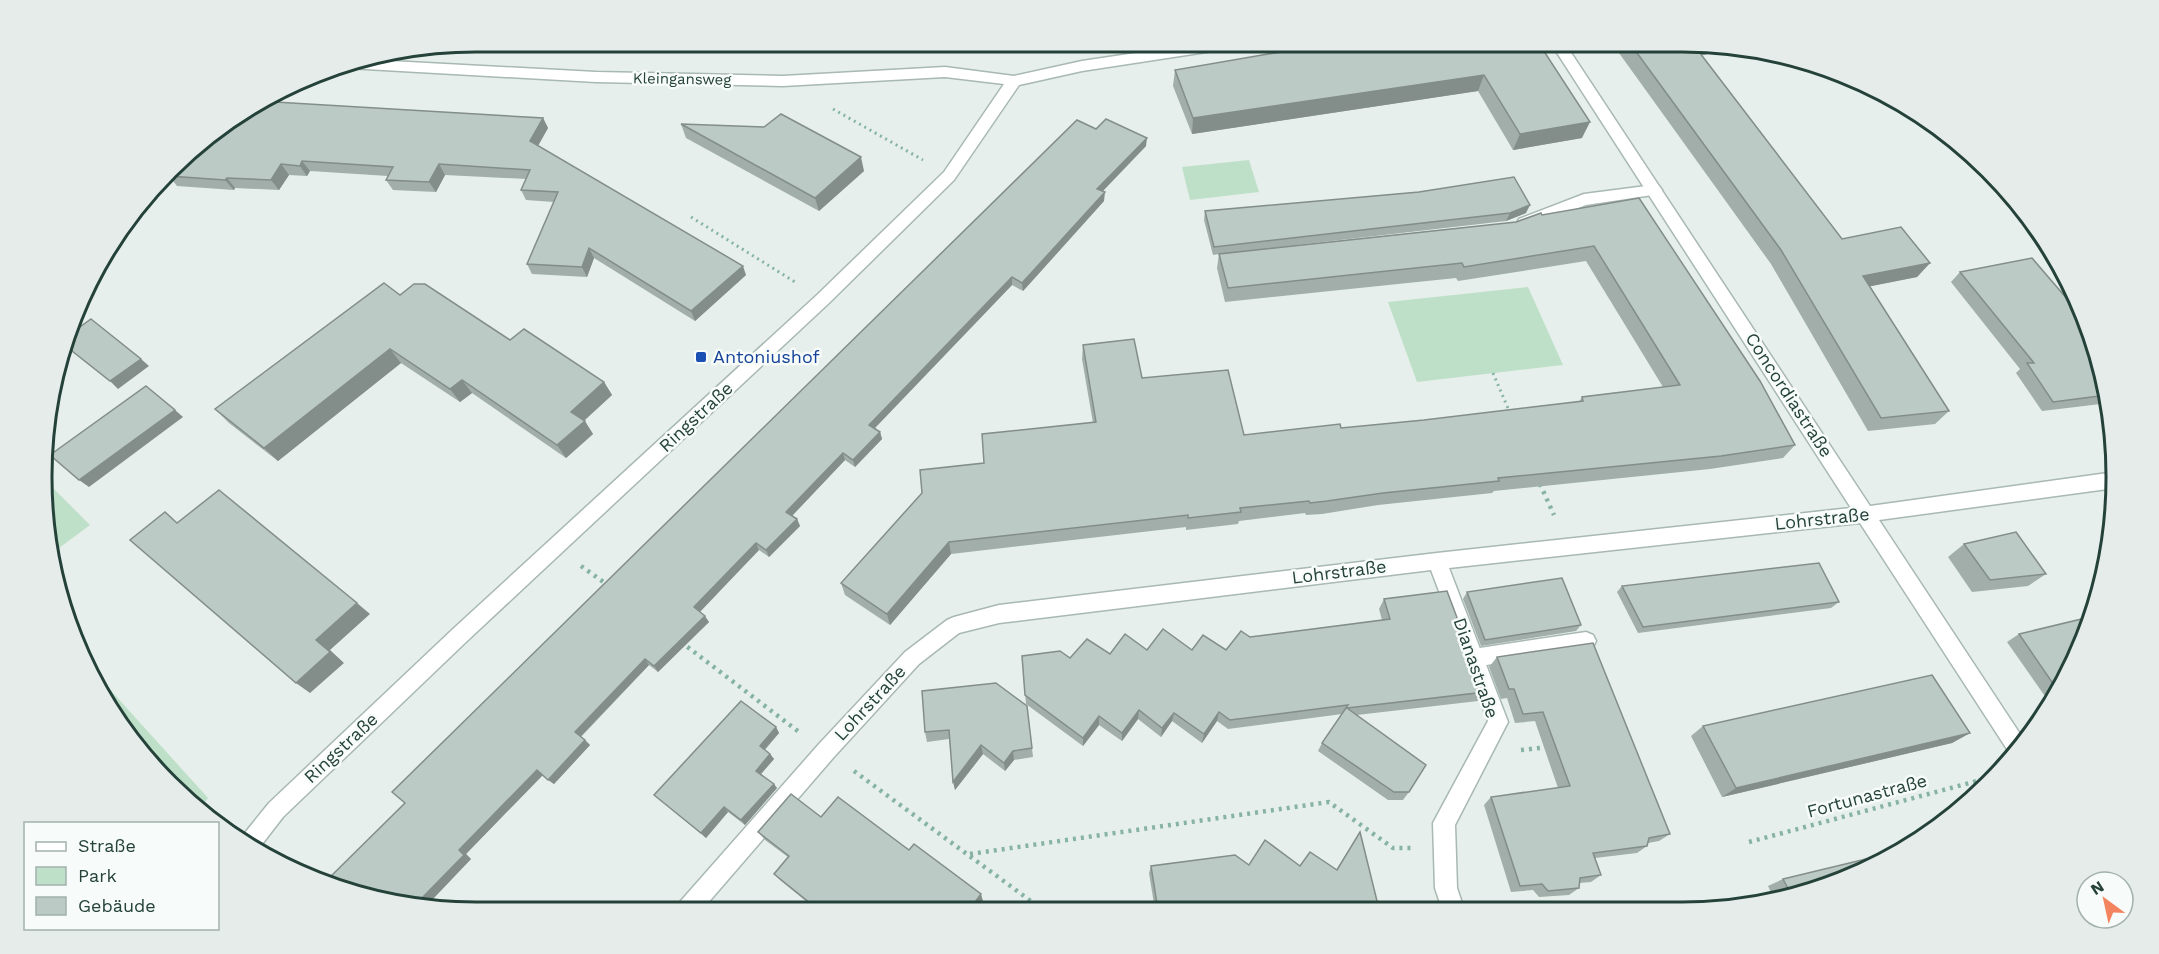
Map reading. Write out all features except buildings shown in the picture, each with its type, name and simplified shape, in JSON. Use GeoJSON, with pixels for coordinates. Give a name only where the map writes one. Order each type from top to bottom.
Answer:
{"type":"FeatureCollection","features":[{"type":"Feature","properties":{"kind":"street"},"geometry":{"type":"LineString","coordinates":[[1014,81],[1082,66],[1174,52]]}},
{"type":"Feature","properties":{"kind":"street","name":"Concordiastraße"},"geometry":{"type":"LineString","coordinates":[[1564,52],[2014,742]]}},
{"type":"Feature","properties":{"kind":"street","name":"Kleingansweg"},"geometry":{"type":"LineString","coordinates":[[378,65],[596,77],[783,81],[945,72],[1014,81]]}},
{"type":"Feature","properties":{"kind":"street","name":"Ringstraße"},"geometry":{"type":"LineString","coordinates":[[254,838],[285,802],[460,635],[823,299],[949,176],[1014,81]]}},
{"type":"Feature","properties":{"kind":"street"},"geometry":{"type":"LineString","coordinates":[[1509,229],[1584,200],[1654,190]]}},
{"type":"Feature","properties":{"kind":"street","name":"Lohrstraße"},"geometry":{"type":"LineString","coordinates":[[695,902],[826,751],[912,658],[954,626],[999,614],[1567,546],[1867,514],[2106,481]]}},
{"type":"Feature","properties":{"kind":"street","name":"Dianastraße"},"geometry":{"type":"LineString","coordinates":[[1437,561],[1498,722],[1444,823],[1446,888],[1451,902]]}},
{"type":"Feature","properties":{"kind":"street"},"geometry":{"type":"LineString","coordinates":[[1473,658],[1586,641]]}},
{"type":"Feature","properties":{"kind":"path"},"geometry":{"type":"LineString","coordinates":[[783,81],[949,176]]}},
{"type":"Feature","properties":{"kind":"path"},"geometry":{"type":"LineString","coordinates":[[691,218],[823,299]]}},
{"type":"Feature","properties":{"kind":"path"},"geometry":{"type":"LineString","coordinates":[[1493,373],[1511,416]]}},
{"type":"Feature","properties":{"kind":"path"},"geometry":{"type":"LineString","coordinates":[[1539,481],[1567,546]]}},
{"type":"Feature","properties":{"kind":"path"},"geometry":{"type":"LineString","coordinates":[[1481,753],[1559,746]]}},
{"type":"Feature","properties":{"kind":"path","name":"Fortunastraße"},"geometry":{"type":"LineString","coordinates":[[1749,842],[1978,781]]}},
{"type":"Feature","properties":{"kind":"path"},"geometry":{"type":"LineString","coordinates":[[969,854],[1329,802],[1393,848],[1445,848]]}},
{"type":"Feature","properties":{"kind":"green space"},"geometry":{"type":"Polygon","coordinates":[[[1249,160],[1259,192],[1190,200],[1182,167],[1249,160]]]}},
{"type":"Feature","properties":{"kind":"green space"},"geometry":{"type":"Polygon","coordinates":[[[1528,287],[1563,365],[1417,382],[1388,302],[1528,287]]]}},
{"type":"Feature","properties":{"kind":"green space"},"geometry":{"type":"Polygon","coordinates":[[[52,487],[90,525],[59,548],[52,487]]]}},
{"type":"Feature","properties":{"kind":"green space"},"geometry":{"type":"Polygon","coordinates":[[[108,688],[208,798],[205,802],[197,796],[158,757],[124,713],[108,688]]]}},
{"type":"Feature","properties":{"kind":"place","name":"Antoniushof"},"geometry":{"type":"Point","coordinates":[701,357]}}]}
